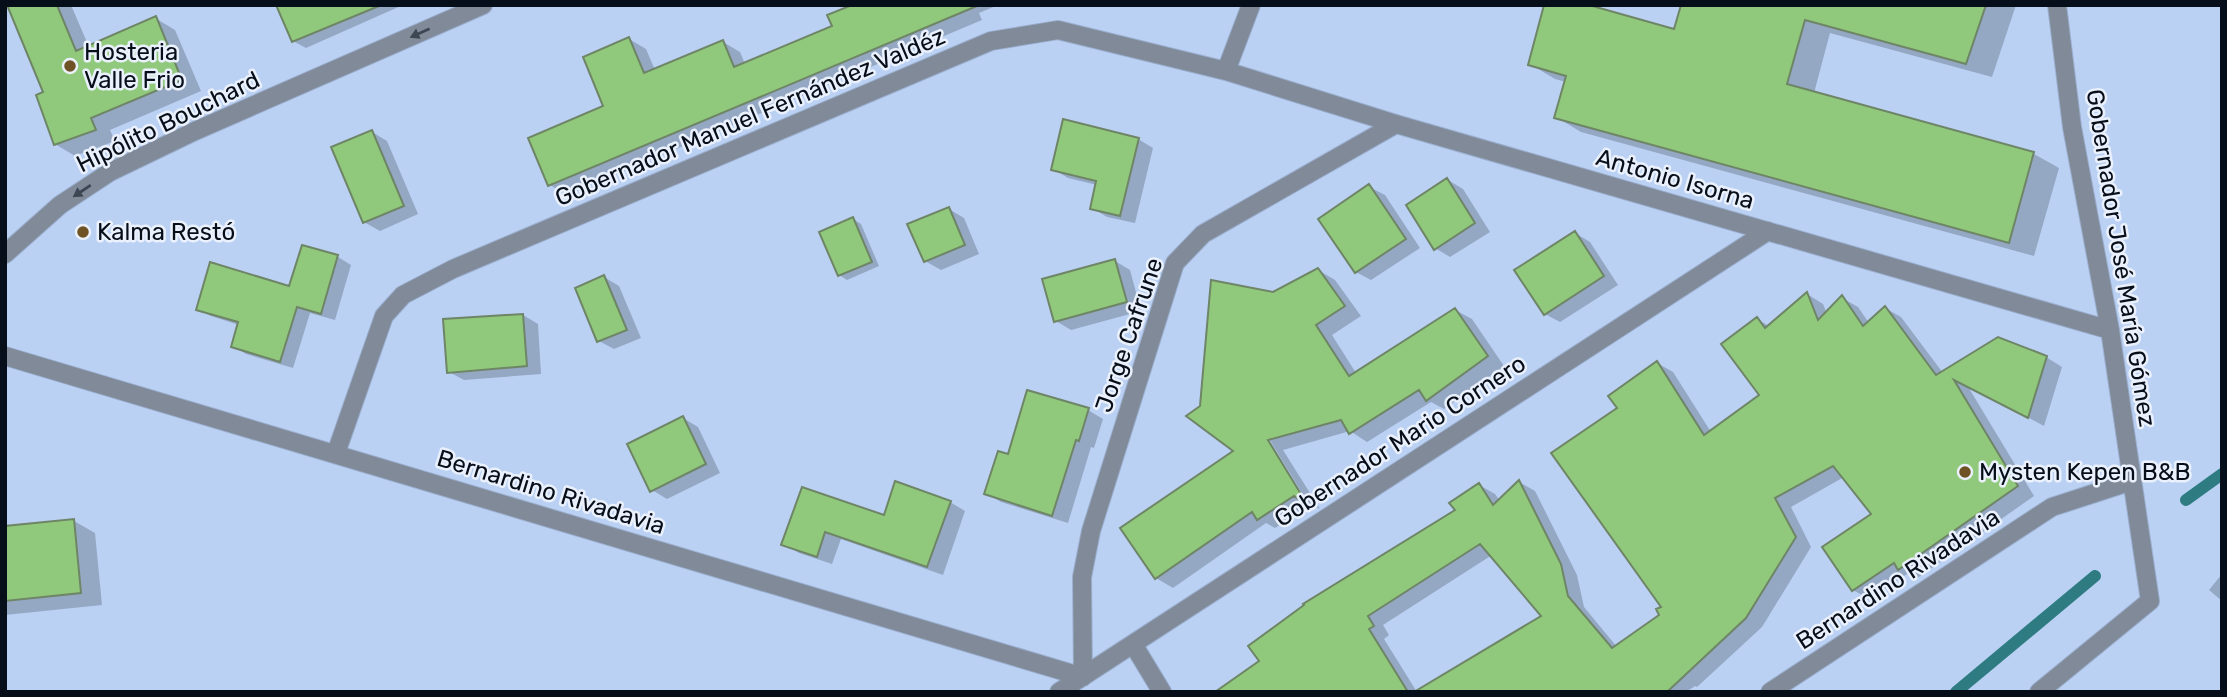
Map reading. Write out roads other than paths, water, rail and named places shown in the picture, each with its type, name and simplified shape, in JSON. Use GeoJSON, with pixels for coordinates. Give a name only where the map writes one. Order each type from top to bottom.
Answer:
{"type":"FeatureCollection","features":[{"type":"Feature","properties":{"kind":"street","name":"Hipólito Bouchard"},"geometry":{"type":"LineString","coordinates":[[5,254],[60,205],[110,172],[195,131],[483,5]]}},
{"type":"Feature","properties":{"kind":"street"},"geometry":{"type":"LineString","coordinates":[[1226,71],[1251,5]]}},
{"type":"Feature","properties":{"kind":"street","name":"Gobernador José María Gómez"},"geometry":{"type":"LineString","coordinates":[[2039,692],[2150,601],[2110,330],[2072,127],[2057,5]]}},
{"type":"Feature","properties":{"kind":"street","name":"Gobernador Manuel Fernández Valdéz"},"geometry":{"type":"LineString","coordinates":[[336,453],[384,316],[403,295],[453,269],[991,41],[1058,30],[1226,71]]}},
{"type":"Feature","properties":{"kind":"street","name":"Antonio Isorna"},"geometry":{"type":"LineString","coordinates":[[1226,71],[1396,124],[2110,330]]}},
{"type":"Feature","properties":{"kind":"street","name":"Jorge Cafrune"},"geometry":{"type":"LineString","coordinates":[[1083,677],[1082,577],[1091,531],[1175,263],[1203,234],[1396,124]]}},
{"type":"Feature","properties":{"kind":"street","name":"Gobernador Mario Cornero"},"geometry":{"type":"LineString","coordinates":[[1059,692],[1768,231]]}},
{"type":"Feature","properties":{"kind":"street","name":"Bernardino Rivadavia"},"geometry":{"type":"LineString","coordinates":[[5,356],[1083,677]]}},
{"type":"Feature","properties":{"kind":"street","name":"Bernardino Rivadavia"},"geometry":{"type":"LineString","coordinates":[[1770,692],[2052,507],[2132,481]]}},
{"type":"Feature","properties":{"kind":"street"},"geometry":{"type":"LineString","coordinates":[[1133,643],[1162,692]]}},
{"type":"Feature","properties":{"kind":"waterway"},"geometry":{"type":"LineString","coordinates":[[2186,500],[2222,474]]}},
{"type":"Feature","properties":{"kind":"waterway"},"geometry":{"type":"LineString","coordinates":[[1956,692],[2095,576]]}},
{"type":"Feature","properties":{"kind":"place","name":"Hosteria Valle Frio"},"geometry":{"type":"Point","coordinates":[70,66]}},
{"type":"Feature","properties":{"kind":"place","name":"Kalma Restó"},"geometry":{"type":"Point","coordinates":[83,232]}},
{"type":"Feature","properties":{"kind":"place","name":"Mysten Kepen B&B"},"geometry":{"type":"Point","coordinates":[1965,472]}}]}
